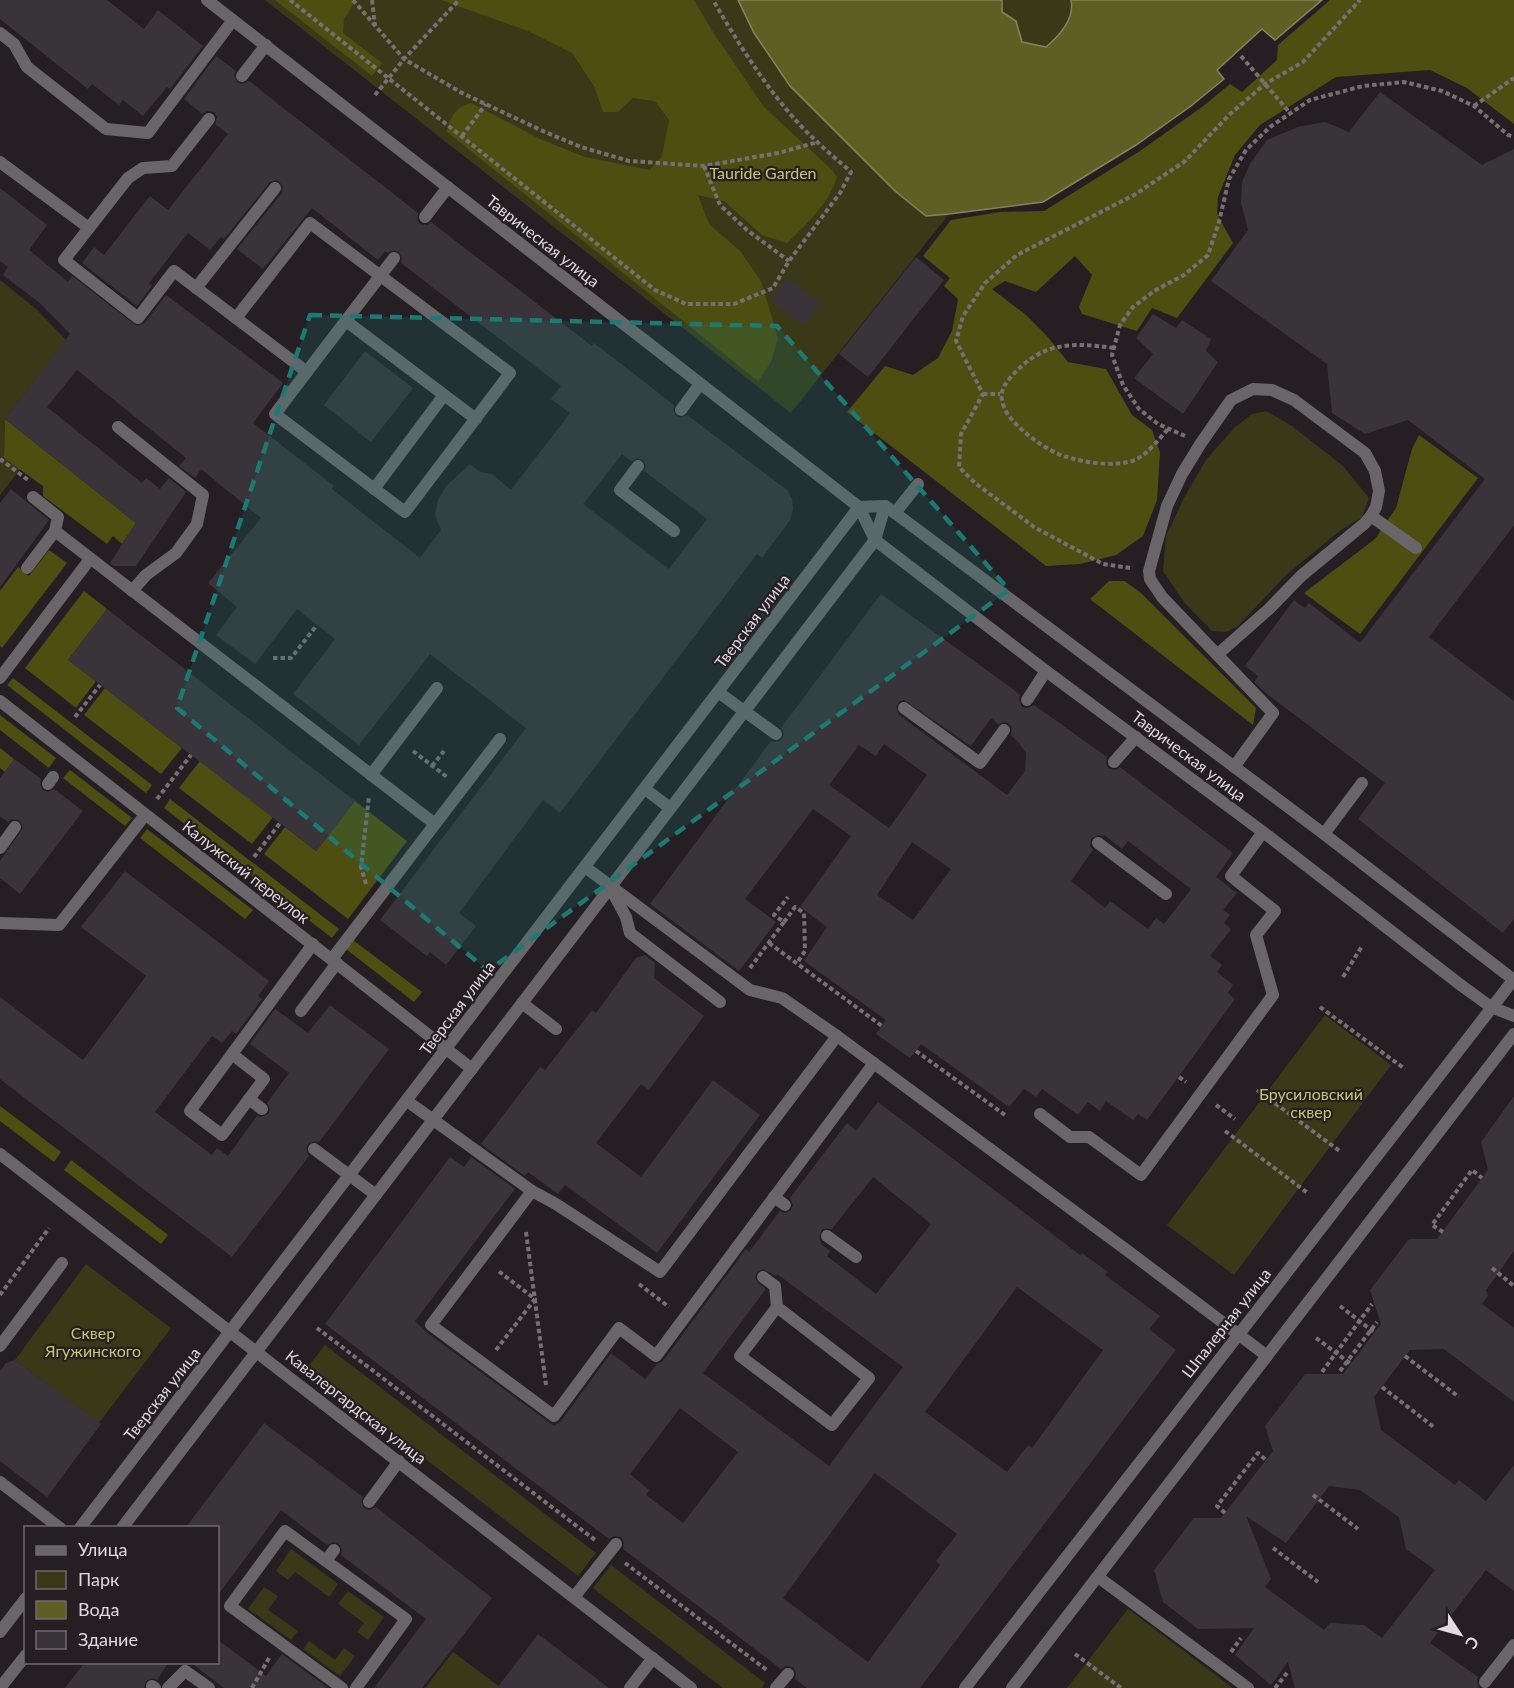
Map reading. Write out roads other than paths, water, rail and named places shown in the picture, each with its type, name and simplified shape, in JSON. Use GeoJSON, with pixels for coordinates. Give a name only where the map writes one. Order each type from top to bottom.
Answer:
{"type":"FeatureCollection","features":[{"type":"Feature","properties":{"kind":"street","name":"Таврическая улица"},"geometry":{"type":"LineString","coordinates":[[207,0],[859,507],[875,540],[1491,1007],[1514,1016]]}},
{"type":"Feature","properties":{"kind":"street"},"geometry":{"type":"LineString","coordinates":[[0,33],[14,44],[27,67],[106,129],[148,132],[233,20]]}},
{"type":"Feature","properties":{"kind":"street"},"geometry":{"type":"LineString","coordinates":[[242,76],[266,45]]}},
{"type":"Feature","properties":{"kind":"street"},"geometry":{"type":"LineString","coordinates":[[209,119],[172,166],[142,168],[128,178],[64,261],[138,318],[174,271],[307,372]]}},
{"type":"Feature","properties":{"kind":"street"},"geometry":{"type":"LineString","coordinates":[[0,162],[89,228]]}},
{"type":"Feature","properties":{"kind":"street"},"geometry":{"type":"LineString","coordinates":[[424,217],[448,187]]}},
{"type":"Feature","properties":{"kind":"street"},"geometry":{"type":"LineString","coordinates":[[196,288],[275,188]]}},
{"type":"Feature","properties":{"kind":"street"},"geometry":{"type":"LineString","coordinates":[[236,318],[310,223],[380,276],[510,373],[405,512],[275,414],[380,276],[394,258]]}},
{"type":"Feature","properties":{"kind":"street"},"geometry":{"type":"LineString","coordinates":[[346,321],[476,419]]}},
{"type":"Feature","properties":{"kind":"street"},"geometry":{"type":"LineString","coordinates":[[681,410],[700,384]]}},
{"type":"Feature","properties":{"kind":"street"},"geometry":{"type":"LineString","coordinates":[[1218,654],[1269,609],[1301,576],[1364,524],[1376,507],[1379,491],[1375,471],[1365,453],[1294,400],[1272,390],[1253,389],[1231,400],[1201,443],[1182,474],[1167,506],[1149,571],[1150,579],[1162,597],[1273,713],[1234,767]]}},
{"type":"Feature","properties":{"kind":"street"},"geometry":{"type":"LineString","coordinates":[[374,489],[444,395]]}},
{"type":"Feature","properties":{"kind":"street"},"geometry":{"type":"LineString","coordinates":[[118,427],[203,495],[197,524],[176,553],[146,574],[132,591]]}},
{"type":"Feature","properties":{"kind":"street"},"geometry":{"type":"LineString","coordinates":[[638,466],[620,490],[674,531]]}},
{"type":"Feature","properties":{"kind":"street"},"geometry":{"type":"LineString","coordinates":[[123,1526],[875,540],[890,510],[918,484]]}},
{"type":"Feature","properties":{"kind":"street"},"geometry":{"type":"LineString","coordinates":[[27,568],[55,531],[58,517],[33,497]]}},
{"type":"Feature","properties":{"kind":"street"},"geometry":{"type":"LineString","coordinates":[[859,507],[890,510]]}},
{"type":"Feature","properties":{"kind":"street","name":"Тверская улица"},"geometry":{"type":"LineString","coordinates":[[82,1526],[859,507]]}},
{"type":"Feature","properties":{"kind":"street","name":"Таврическая улица"},"geometry":{"type":"LineString","coordinates":[[890,510],[1514,979]]}},
{"type":"Feature","properties":{"kind":"street"},"geometry":{"type":"LineString","coordinates":[[1371,516],[1416,548]]}},
{"type":"Feature","properties":{"kind":"street"},"geometry":{"type":"LineString","coordinates":[[55,531],[435,824]]}},
{"type":"Feature","properties":{"kind":"street"},"geometry":{"type":"LineString","coordinates":[[0,678],[90,559]]}},
{"type":"Feature","properties":{"kind":"street"},"geometry":{"type":"LineString","coordinates":[[1027,700],[1046,671]]}},
{"type":"Feature","properties":{"kind":"street"},"geometry":{"type":"LineString","coordinates":[[371,775],[437,688]]}},
{"type":"Feature","properties":{"kind":"street"},"geometry":{"type":"LineString","coordinates":[[718,692],[776,734]]}},
{"type":"Feature","properties":{"kind":"street","name":"Калужский переулок"},"geometry":{"type":"LineString","coordinates":[[0,701],[472,1069]]}},
{"type":"Feature","properties":{"kind":"street"},"geometry":{"type":"LineString","coordinates":[[904,708],[980,763],[1004,730]]}},
{"type":"Feature","properties":{"kind":"street"},"geometry":{"type":"LineString","coordinates":[[1114,762],[1136,737]]}},
{"type":"Feature","properties":{"kind":"street"},"geometry":{"type":"LineString","coordinates":[[301,1011],[373,907],[500,739]]}},
{"type":"Feature","properties":{"kind":"street"},"geometry":{"type":"LineString","coordinates":[[1324,834],[1362,783]]}},
{"type":"Feature","properties":{"kind":"street"},"geometry":{"type":"LineString","coordinates":[[645,789],[670,808]]}},
{"type":"Feature","properties":{"kind":"street"},"geometry":{"type":"LineString","coordinates":[[0,923],[59,925],[145,815]]}},
{"type":"Feature","properties":{"kind":"street"},"geometry":{"type":"LineString","coordinates":[[0,848],[15,827]]}},
{"type":"Feature","properties":{"kind":"street"},"geometry":{"type":"LineString","coordinates":[[1040,1114],[1070,1137],[1089,1137],[1141,1175],[1273,995],[1256,934],[1275,910],[1231,876],[1263,832]]}},
{"type":"Feature","properties":{"kind":"street"},"geometry":{"type":"LineString","coordinates":[[1098,843],[1166,894]]}},
{"type":"Feature","properties":{"kind":"street"},"geometry":{"type":"LineString","coordinates":[[585,867],[750,990],[782,998],[837,1036],[1267,1356]]}},
{"type":"Feature","properties":{"kind":"street"},"geometry":{"type":"LineString","coordinates":[[610,887],[626,917],[630,933],[720,1002]]}},
{"type":"Feature","properties":{"kind":"street"},"geometry":{"type":"LineString","coordinates":[[232,1054],[264,1079],[222,1135],[190,1111],[313,944]]}},
{"type":"Feature","properties":{"kind":"street","name":"Шпалерная улица"},"geometry":{"type":"LineString","coordinates":[[965,1688],[1514,979]]}},
{"type":"Feature","properties":{"kind":"street"},"geometry":{"type":"LineString","coordinates":[[522,1003],[556,1029]]}},
{"type":"Feature","properties":{"kind":"street"},"geometry":{"type":"LineString","coordinates":[[1012,1688],[1514,1034]]}},
{"type":"Feature","properties":{"kind":"street"},"geometry":{"type":"LineString","coordinates":[[407,1101],[532,1191],[556,1204],[660,1272],[837,1036]]}},
{"type":"Feature","properties":{"kind":"street"},"geometry":{"type":"LineString","coordinates":[[532,1191],[431,1324],[554,1416],[619,1328],[656,1356],[683,1318],[735,1256],[774,1197],[874,1064]]}},
{"type":"Feature","properties":{"kind":"street"},"geometry":{"type":"LineString","coordinates":[[249,1099],[262,1109]]}},
{"type":"Feature","properties":{"kind":"street"},"geometry":{"type":"LineString","coordinates":[[314,1149],[376,1195]]}},
{"type":"Feature","properties":{"kind":"street","name":"Кавалергардская улица"},"geometry":{"type":"LineString","coordinates":[[0,1154],[692,1688]]}},
{"type":"Feature","properties":{"kind":"street"},"geometry":{"type":"LineString","coordinates":[[774,1197],[785,1205]]}},
{"type":"Feature","properties":{"kind":"street"},"geometry":{"type":"LineString","coordinates":[[827,1236],[856,1257]]}},
{"type":"Feature","properties":{"kind":"street"},"geometry":{"type":"LineString","coordinates":[[0,1346],[62,1263]]}},
{"type":"Feature","properties":{"kind":"street"},"geometry":{"type":"LineString","coordinates":[[763,1277],[775,1286],[777,1307],[740,1356],[832,1425],[869,1378],[777,1307]]}},
{"type":"Feature","properties":{"kind":"street"},"geometry":{"type":"LineString","coordinates":[[369,1502],[399,1461]]}},
{"type":"Feature","properties":{"kind":"street"},"geometry":{"type":"LineString","coordinates":[[0,1482],[59,1526]]}},
{"type":"Feature","properties":{"kind":"street"},"geometry":{"type":"LineString","coordinates":[[342,1688],[230,1606],[285,1531],[406,1619],[356,1688]]}},
{"type":"Feature","properties":{"kind":"street"},"geometry":{"type":"LineString","coordinates":[[574,1597],[613,1547]]}},
{"type":"Feature","properties":{"kind":"street"},"geometry":{"type":"LineString","coordinates":[[326,1561],[334,1550]]}},
{"type":"Feature","properties":{"kind":"street"},"geometry":{"type":"LineString","coordinates":[[1098,1577],[1248,1688]]}},
{"type":"Feature","properties":{"kind":"street"},"geometry":{"type":"LineString","coordinates":[[0,1632],[24,1601]]}},
{"type":"Feature","properties":{"kind":"street"},"geometry":{"type":"LineString","coordinates":[[1485,1682],[1514,1645]]}},
{"type":"Feature","properties":{"kind":"street"},"geometry":{"type":"LineString","coordinates":[[0,1688],[24,1658]]}},
{"type":"Feature","properties":{"kind":"street"},"geometry":{"type":"LineString","coordinates":[[630,1688],[653,1658]]}},
{"type":"Feature","properties":{"kind":"street"},"geometry":{"type":"LineString","coordinates":[[168,1688],[185,1671],[209,1688]]}},
{"type":"Feature","properties":{"kind":"water"},"geometry":{"type":"Polygon","coordinates":[[[738,0],[1002,0],[1002,12],[1016,21],[1022,42],[1046,47],[1061,32],[1068,20],[1071,14],[1071,0],[1322,0],[1275,40],[1262,29],[1217,70],[1224,79],[1191,106],[1136,145],[1043,202],[926,216],[895,191],[790,86],[754,33],[738,0]]]}},
{"type":"Feature","properties":{"kind":"park label","name":"Tauride Garden"},"geometry":{"type":"Point","coordinates":[763,173]}},
{"type":"Feature","properties":{"kind":"park label","name":"Брусиловский сквер"},"geometry":{"type":"Point","coordinates":[1311,1103]}},
{"type":"Feature","properties":{"kind":"park label","name":"Сквер Ягужинского"},"geometry":{"type":"Point","coordinates":[93,1342]}}]}
